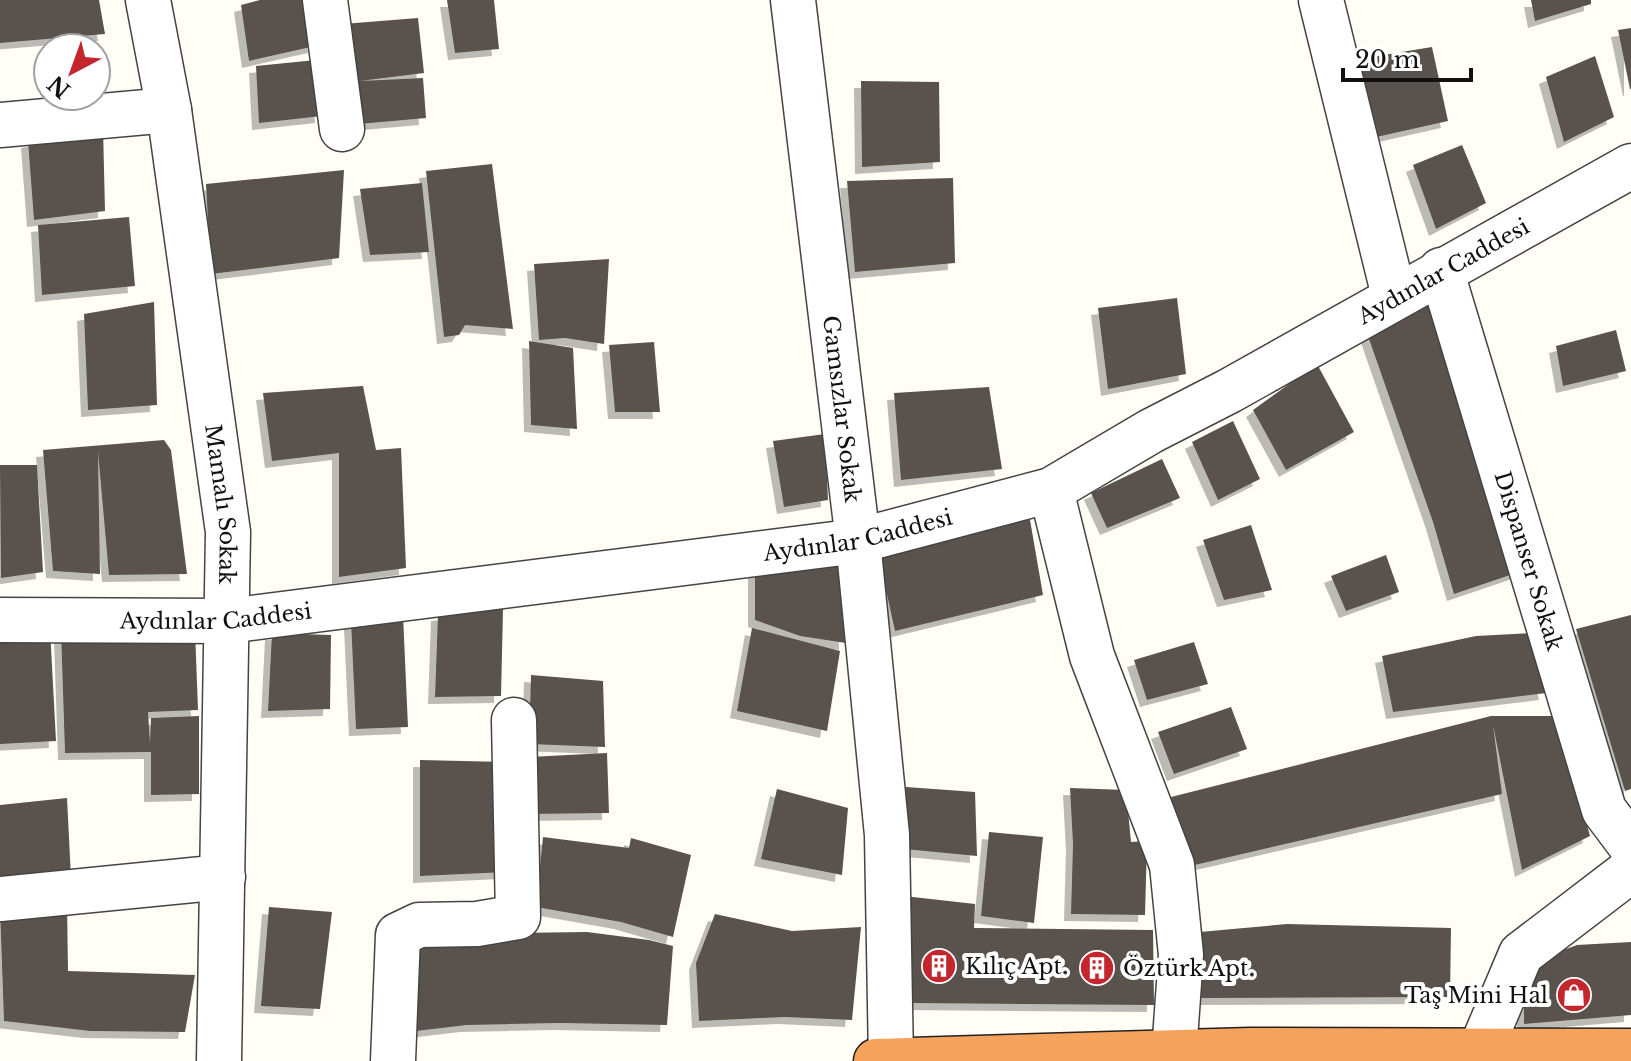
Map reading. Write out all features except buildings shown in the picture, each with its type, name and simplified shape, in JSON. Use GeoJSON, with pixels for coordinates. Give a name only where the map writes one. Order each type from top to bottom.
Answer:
{"type":"FeatureCollection","features":[{"type":"Feature","properties":{"kind":"highway"},"geometry":{"type":"LineString","coordinates":[[876,1061],[1174,1053],[1480,1056],[1631,1051]]}},
{"type":"Feature","properties":{"kind":"street","name":"Mamalı Sokak"},"geometry":{"type":"LineString","coordinates":[[148,0],[169,110],[228,532],[219,1061]]}},
{"type":"Feature","properties":{"kind":"street"},"geometry":{"type":"LineString","coordinates":[[325,0],[342,129]]}},
{"type":"Feature","properties":{"kind":"street","name":"Gamsızlar Sokak"},"geometry":{"type":"LineString","coordinates":[[793,0],[858,541],[887,835],[891,1061]]}},
{"type":"Feature","properties":{"kind":"street"},"geometry":{"type":"LineString","coordinates":[[1321,0],[1394,296]]}},
{"type":"Feature","properties":{"kind":"street"},"geometry":{"type":"LineString","coordinates":[[0,125],[169,110]]}},
{"type":"Feature","properties":{"kind":"street","name":"Aydınlar Caddesi"},"geometry":{"type":"LineString","coordinates":[[0,620],[227,621],[858,541],[1051,490],[1151,431],[1229,391],[1631,166]]}},
{"type":"Feature","properties":{"kind":"street","name":"Dispanser Sokak"},"geometry":{"type":"LineString","coordinates":[[1441,270],[1604,810],[1631,846]]}},
{"type":"Feature","properties":{"kind":"street"},"geometry":{"type":"LineString","coordinates":[[1051,490],[1092,656],[1172,865],[1181,955],[1174,1053]]}},
{"type":"Feature","properties":{"kind":"street"},"geometry":{"type":"LineString","coordinates":[[393,1061],[398,935],[419,925],[477,924],[518,917],[514,720]]}},
{"type":"Feature","properties":{"kind":"street"},"geometry":{"type":"LineString","coordinates":[[1480,1056],[1521,954],[1631,870]]}},
{"type":"Feature","properties":{"kind":"street"},"geometry":{"type":"LineString","coordinates":[[0,899],[223,877]]}},
{"type":"Feature","properties":{"kind":"place","name":"Kılıç Apt."},"geometry":{"type":"Point","coordinates":[939,966]}},
{"type":"Feature","properties":{"kind":"place","name":"Öztürk Apt."},"geometry":{"type":"Point","coordinates":[1097,968]}},
{"type":"Feature","properties":{"kind":"place","name":"Taş Mini Hal"},"geometry":{"type":"Point","coordinates":[1574,995]}}]}
